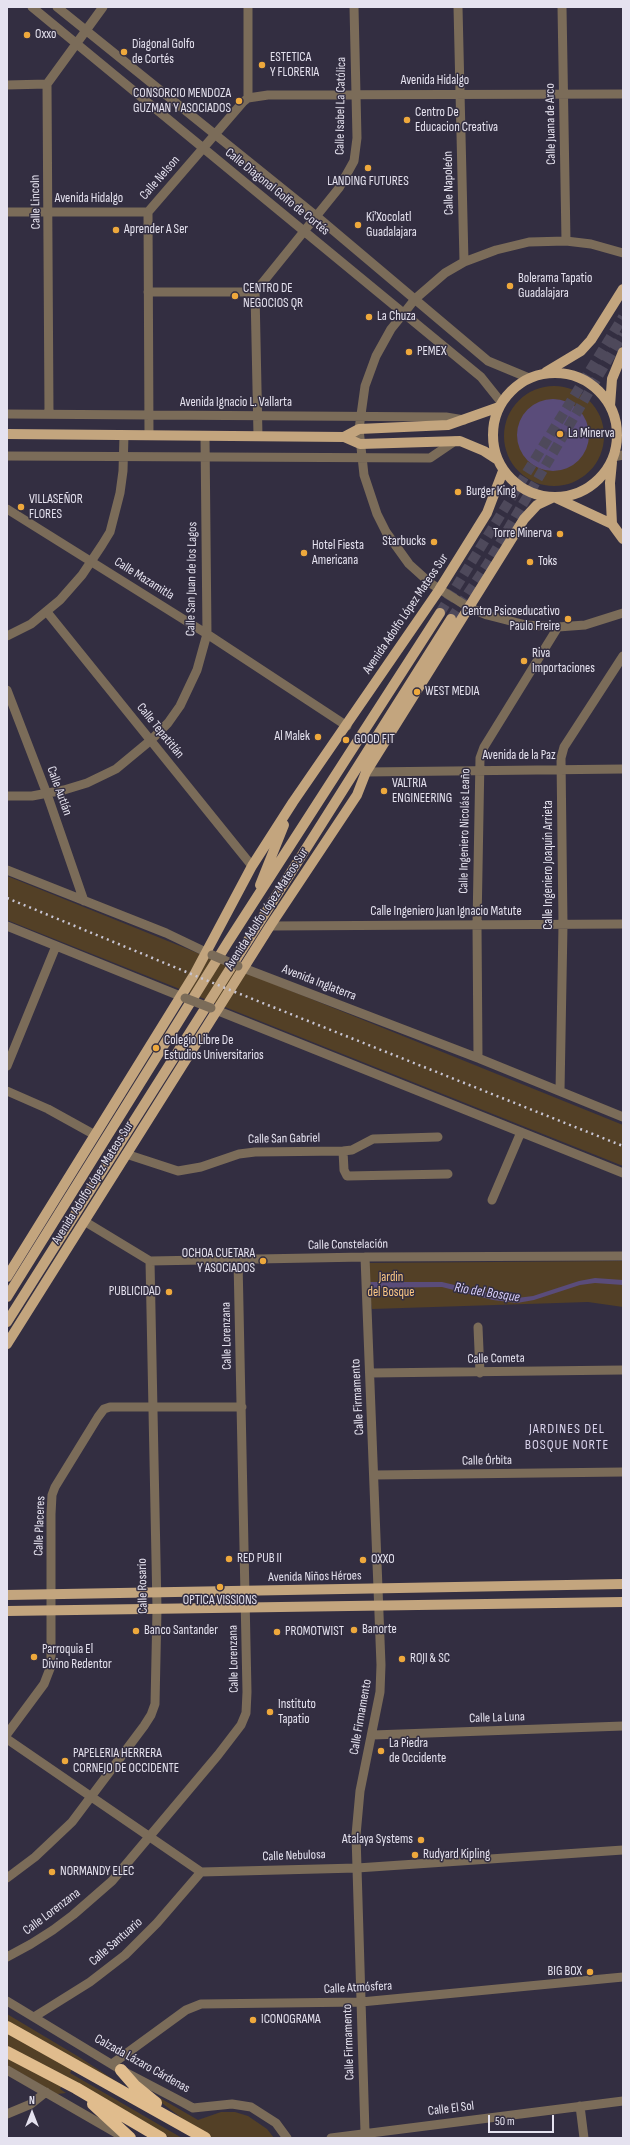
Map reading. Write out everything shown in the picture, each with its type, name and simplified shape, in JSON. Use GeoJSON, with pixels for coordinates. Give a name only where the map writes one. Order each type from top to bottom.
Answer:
{"type":"FeatureCollection","features":[{"type":"Feature","properties":{"kind":"highway"},"geometry":{"type":"LineString","coordinates":[[11,2029],[205,2138]]}},
{"type":"Feature","properties":{"kind":"highway"},"geometry":{"type":"LineString","coordinates":[[7,2052],[76,2088],[161,2138]]}},
{"type":"Feature","properties":{"kind":"highway"},"geometry":{"type":"LineString","coordinates":[[116,2067],[135,2086],[180,2123]]}},
{"type":"Feature","properties":{"kind":"highway"},"geometry":{"type":"LineString","coordinates":[[76,2088],[130,2138]]}},
{"type":"Feature","properties":{"kind":"main road"},"geometry":{"type":"LineString","coordinates":[[544,374],[581,352],[591,340],[623,290]]}},
{"type":"Feature","properties":{"kind":"main road"},"geometry":{"type":"LineString","coordinates":[[610,406],[612,379],[623,352]]}},
{"type":"Feature","properties":{"kind":"main road"},"geometry":{"type":"LineString","coordinates":[[612,524],[610,483],[619,417],[603,395],[582,379],[570,374],[544,374],[529,378],[518,384],[500,404],[494,420],[492,433],[493,447],[503,471],[513,481],[526,490],[540,495],[554,497],[567,496],[590,486],[607,468],[613,457]]}},
{"type":"Feature","properties":{"kind":"main road","name":"Avenida Ignacio L. Vallarta"},"geometry":{"type":"LineString","coordinates":[[344,437],[359,430],[448,425],[465,420],[500,404]]}},
{"type":"Feature","properties":{"kind":"main road","name":"Avenida Ignacio L. Vallarta"},"geometry":{"type":"LineString","coordinates":[[7,434],[344,437],[360,444],[461,441],[474,446],[498,460]]}},
{"type":"Feature","properties":{"kind":"main road","name":"Avenida Adolfo López Mateos Sur"},"geometry":{"type":"LineString","coordinates":[[7,1277],[210,954],[252,866],[293,802],[347,726],[439,590],[487,513],[503,471]]}},
{"type":"Feature","properties":{"kind":"main road"},"geometry":{"type":"LineString","coordinates":[[554,497],[591,512],[612,524],[623,539]]}},
{"type":"Feature","properties":{"kind":"main road","name":"Avenida Adolfo López Mateos Sur"},"geometry":{"type":"LineString","coordinates":[[7,1344],[126,1154],[214,1009],[357,795],[366,772],[524,519],[537,505],[554,497]]}},
{"type":"Feature","properties":{"kind":"main road","name":"Avenida Adolfo López Mateos Sur"},"geometry":{"type":"LineString","coordinates":[[7,1297],[250,907],[440,613]]}},
{"type":"Feature","properties":{"kind":"main road","name":"Avenida Adolfo López Mateos Sur"},"geometry":{"type":"LineString","coordinates":[[7,1322],[451,619]]}},
{"type":"Feature","properties":{"kind":"main road"},"geometry":{"type":"LineString","coordinates":[[275,899],[303,865],[366,772]]}},
{"type":"Feature","properties":{"kind":"main road"},"geometry":{"type":"LineString","coordinates":[[250,907],[293,802]]}},
{"type":"Feature","properties":{"kind":"main road"},"geometry":{"type":"LineString","coordinates":[[7,1282],[35,1252]]}},
{"type":"Feature","properties":{"kind":"main road"},"geometry":{"type":"LineString","coordinates":[[31,1306],[47,1258]]}},
{"type":"Feature","properties":{"kind":"main road","name":"Avenida Niños Héroes"},"geometry":{"type":"LineString","coordinates":[[7,1595],[623,1584]]}},
{"type":"Feature","properties":{"kind":"main road"},"geometry":{"type":"LineString","coordinates":[[7,1610],[246,1609],[623,1602]]}},
{"type":"Feature","properties":{"kind":"street","name":"Calle Diagonal Golfo de Cortés"},"geometry":{"type":"LineString","coordinates":[[32,7],[77,42],[481,377],[500,404]]}},
{"type":"Feature","properties":{"kind":"street","name":"Calle Diagonal Golfo de Cortés"},"geometry":{"type":"LineString","coordinates":[[57,7],[315,215],[488,361],[498,367],[529,378]]}},
{"type":"Feature","properties":{"kind":"street"},"geometry":{"type":"LineString","coordinates":[[7,85],[47,84],[103,7]]}},
{"type":"Feature","properties":{"kind":"street"},"geometry":{"type":"LineString","coordinates":[[248,7],[248,98]]}},
{"type":"Feature","properties":{"kind":"street","name":"Calle Isabel La Católica"},"geometry":{"type":"LineString","coordinates":[[255,292],[346,178],[354,161],[356,138],[356,95],[354,7]]}},
{"type":"Feature","properties":{"kind":"street","name":"Calle Napoleón"},"geometry":{"type":"LineString","coordinates":[[458,7],[464,262]]}},
{"type":"Feature","properties":{"kind":"street","name":"Calle Juana de Arco"},"geometry":{"type":"LineString","coordinates":[[562,7],[566,241]]}},
{"type":"Feature","properties":{"kind":"street","name":"Calle Lincoln"},"geometry":{"type":"LineString","coordinates":[[47,84],[50,414]]}},
{"type":"Feature","properties":{"kind":"street","name":"Avenida Hidalgo"},"geometry":{"type":"LineString","coordinates":[[248,98],[268,95],[623,94]]}},
{"type":"Feature","properties":{"kind":"street","name":"Calle Nelson"},"geometry":{"type":"LineString","coordinates":[[149,435],[148,212],[237,107],[248,98]]}},
{"type":"Feature","properties":{"kind":"street","name":"Avenida Hidalgo"},"geometry":{"type":"LineString","coordinates":[[7,212],[148,212]]}},
{"type":"Feature","properties":{"kind":"street"},"geometry":{"type":"LineString","coordinates":[[623,253],[591,244],[566,241],[529,242],[496,250],[464,262],[445,273],[415,299],[391,329],[376,356],[365,386],[359,430],[361,459],[372,501],[386,532],[409,564],[439,590],[468,607],[508,622],[558,627],[584,625],[623,613]]}},
{"type":"Feature","properties":{"kind":"street"},"geometry":{"type":"LineString","coordinates":[[148,292],[255,292],[258,436]]}},
{"type":"Feature","properties":{"kind":"street","name":"Avenida Ignacio L. Vallarta"},"geometry":{"type":"LineString","coordinates":[[7,414],[446,417],[465,420]]}},
{"type":"Feature","properties":{"kind":"street"},"geometry":{"type":"LineString","coordinates":[[7,636],[31,624],[47,612],[72,588],[92,562],[110,532],[120,493],[124,456],[124,435]]}},
{"type":"Feature","properties":{"kind":"street","name":"Calle San Juan de los Lagos"},"geometry":{"type":"LineString","coordinates":[[7,796],[47,794],[87,783],[116,769],[151,740],[168,723],[190,688],[207,634],[206,436]]}},
{"type":"Feature","properties":{"kind":"street"},"geometry":{"type":"LineString","coordinates":[[7,456],[361,459],[430,458],[455,441]]}},
{"type":"Feature","properties":{"kind":"street"},"geometry":{"type":"LineString","coordinates":[[613,457],[623,455]]}},
{"type":"Feature","properties":{"kind":"street","name":"Calle Mazamitla"},"geometry":{"type":"LineString","coordinates":[[7,508],[207,634],[347,726]]}},
{"type":"Feature","properties":{"kind":"street","name":"Calle Tepatitlán"},"geometry":{"type":"LineString","coordinates":[[47,612],[252,866]]}},
{"type":"Feature","properties":{"kind":"street","name":"Calle Ingeniero Nicolás Leaño"},"geometry":{"type":"LineString","coordinates":[[478,1058],[478,769],[484,747],[558,627]]}},
{"type":"Feature","properties":{"kind":"street","name":"Calle Ingeniero Joaquín Arrieta"},"geometry":{"type":"LineString","coordinates":[[560,1091],[563,925],[561,758],[564,747],[623,656]]}},
{"type":"Feature","properties":{"kind":"street","name":"Calle Autlán"},"geometry":{"type":"LineString","coordinates":[[7,690],[47,794],[84,901]]}},
{"type":"Feature","properties":{"kind":"street","name":"Avenida de la Paz"},"geometry":{"type":"LineString","coordinates":[[366,772],[478,769],[623,769]]}},
{"type":"Feature","properties":{"kind":"street","name":"Avenida Inglaterra"},"geometry":{"type":"LineString","coordinates":[[7,870],[166,933],[241,967],[478,1058],[623,1117]]}},
{"type":"Feature","properties":{"kind":"street","name":"Calle Ingeniero Juan Ignacio Matute"},"geometry":{"type":"LineString","coordinates":[[270,926],[623,924]]}},
{"type":"Feature","properties":{"kind":"street"},"geometry":{"type":"LineString","coordinates":[[7,926],[183,998],[214,1009],[623,1173]]}},
{"type":"Feature","properties":{"kind":"street"},"geometry":{"type":"LineString","coordinates":[[7,1066],[56,946]]}},
{"type":"Feature","properties":{"kind":"street"},"geometry":{"type":"LineString","coordinates":[[7,1091],[48,1109],[96,1135]]}},
{"type":"Feature","properties":{"kind":"street"},"geometry":{"type":"LineString","coordinates":[[492,1200],[521,1132]]}},
{"type":"Feature","properties":{"kind":"street"},"geometry":{"type":"LineString","coordinates":[[438,1137],[373,1139],[347,1150],[344,1170],[347,1176],[448,1174]]}},
{"type":"Feature","properties":{"kind":"street","name":"Calle San Gabriel"},"geometry":{"type":"LineString","coordinates":[[126,1154],[178,1171],[201,1167],[239,1154],[255,1152],[347,1150]]}},
{"type":"Feature","properties":{"kind":"street"},"geometry":{"type":"LineString","coordinates":[[84,1221],[150,1261]]}},
{"type":"Feature","properties":{"kind":"street","name":"Calle Constelación"},"geometry":{"type":"LineString","coordinates":[[150,1261],[365,1257],[623,1256]]}},
{"type":"Feature","properties":{"kind":"street","name":"Calle Firmamento"},"geometry":{"type":"LineString","coordinates":[[365,1257],[380,1607],[380,1692],[373,1735],[357,1811],[357,1868],[365,2132]]}},
{"type":"Feature","properties":{"kind":"street","name":"Calle Lorenzana"},"geometry":{"type":"LineString","coordinates":[[7,1957],[32,1944],[73,1915],[112,1881],[228,1742],[241,1725],[246,1713],[248,1692],[238,1260]]}},
{"type":"Feature","properties":{"kind":"street","name":"Calle Rosario"},"geometry":{"type":"LineString","coordinates":[[7,1878],[54,1841],[72,1822],[151,1715],[155,1704],[157,1690],[157,1609],[150,1261]]}},
{"type":"Feature","properties":{"kind":"street"},"geometry":{"type":"LineString","coordinates":[[478,1327],[480,1373]]}},
{"type":"Feature","properties":{"kind":"street","name":"Calle Cometa"},"geometry":{"type":"LineString","coordinates":[[370,1373],[480,1373],[623,1370]]}},
{"type":"Feature","properties":{"kind":"street","name":"Calle Placeres"},"geometry":{"type":"LineString","coordinates":[[7,1734],[48,1675],[52,1654],[52,1495],[55,1487],[104,1409],[110,1407],[242,1407]]}},
{"type":"Feature","properties":{"kind":"street","name":"Calle Órbita"},"geometry":{"type":"LineString","coordinates":[[375,1475],[623,1472]]}},
{"type":"Feature","properties":{"kind":"street","name":"Calle La Luna"},"geometry":{"type":"LineString","coordinates":[[373,1735],[623,1726]]}},
{"type":"Feature","properties":{"kind":"street"},"geometry":{"type":"LineString","coordinates":[[7,1739],[148,1837],[202,1872]]}},
{"type":"Feature","properties":{"kind":"street","name":"Calle Nebulosa"},"geometry":{"type":"LineString","coordinates":[[202,1872],[357,1868],[623,1850]]}},
{"type":"Feature","properties":{"kind":"street","name":"Calle Santuario"},"geometry":{"type":"LineString","coordinates":[[34,2017],[90,1982],[125,1954],[157,1923],[202,1872]]}},
{"type":"Feature","properties":{"kind":"street","name":"Calle Atmósfera"},"geometry":{"type":"LineString","coordinates":[[116,2067],[186,2010],[201,2004],[361,2002],[623,1977]]}},
{"type":"Feature","properties":{"kind":"street","name":"Calzada Lázaro Cárdenas"},"geometry":{"type":"LineString","coordinates":[[7,2001],[116,2067],[193,2108],[232,2104],[252,2107],[276,2123],[287,2138]]}},
{"type":"Feature","properties":{"kind":"street"},"geometry":{"type":"LineString","coordinates":[[7,2070],[125,2138]]}},
{"type":"Feature","properties":{"kind":"street"},"geometry":{"type":"LineString","coordinates":[[7,2114],[40,2099],[46,2092]]}},
{"type":"Feature","properties":{"kind":"street","name":"Calle El Sol"},"geometry":{"type":"LineString","coordinates":[[330,2138],[365,2132],[623,2101]]}},
{"type":"Feature","properties":{"kind":"street"},"geometry":{"type":"LineString","coordinates":[[580,2106],[584,2138]]}},
{"type":"Feature","properties":{"kind":"green space"},"geometry":{"type":"Polygon","coordinates":[[[554,386],[564,387],[582,394],[596,408],[603,426],[603,446],[596,464],[582,478],[564,485],[554,486],[544,485],[526,478],[512,464],[505,446],[504,436],[505,426],[512,408],[526,394],[544,387],[554,386]]]}},
{"type":"Feature","properties":{"kind":"green space"},"geometry":{"type":"Polygon","coordinates":[[[7,876],[623,1125],[623,1166],[7,920],[7,876]]]}},
{"type":"Feature","properties":{"kind":"green space","name":"Jardin del Bosque"},"geometry":{"type":"Polygon","coordinates":[[[623,1261],[623,1307],[588,1302],[372,1309],[364,1263],[623,1261]]]}},
{"type":"Feature","properties":{"kind":"green space"},"geometry":{"type":"Polygon","coordinates":[[[7,2014],[79,2057],[151,2104],[76,2062],[70,2073],[182,2138],[170,2138],[67,2078],[60,2089],[66,2093],[57,2094],[7,2065],[7,2014]]]}},
{"type":"Feature","properties":{"kind":"green space"},"geometry":{"type":"Polygon","coordinates":[[[141,2087],[198,2120],[221,2112],[235,2112],[248,2116],[267,2129],[274,2138],[213,2138],[188,2123],[141,2087]]]}},
{"type":"Feature","properties":{"kind":"water"},"geometry":{"type":"Polygon","coordinates":[[[553,399],[573,405],[583,415],[589,435],[583,455],[573,465],[553,471],[533,465],[523,455],[517,435],[523,415],[533,405],[553,399]]]}},
{"type":"Feature","properties":{"kind":"water","name":"Rio del Bosque"},"geometry":{"type":"Polygon","coordinates":[[[595,1278],[623,1280],[623,1285],[595,1283],[580,1285],[534,1300],[517,1303],[493,1300],[442,1287],[371,1288],[370,1282],[442,1282],[501,1296],[517,1298],[533,1296],[579,1281],[595,1278]]]}},
{"type":"Feature","properties":{"kind":"tunnel"},"geometry":{"type":"LineString","coordinates":[[440,613],[623,317]]}},
{"type":"Feature","properties":{"kind":"tunnel"},"geometry":{"type":"LineString","coordinates":[[451,619],[487,565],[623,334]]}},
{"type":"Feature","properties":{"kind":"railway"},"geometry":{"type":"LineString","coordinates":[[7,898],[230,990],[623,1146]]}},
{"type":"Feature","properties":{"kind":"place","name":"Oxxo"},"geometry":{"type":"Point","coordinates":[27,35]}},
{"type":"Feature","properties":{"kind":"place","name":"Diagonal Golfo de Cortés"},"geometry":{"type":"Point","coordinates":[124,52]}},
{"type":"Feature","properties":{"kind":"place","name":"ESTETICA Y FLORERIA"},"geometry":{"type":"Point","coordinates":[262,65]}},
{"type":"Feature","properties":{"kind":"place","name":"CONSORCIO MENDOZA GUZMAN Y ASOCIADOS"},"geometry":{"type":"Point","coordinates":[239,101]}},
{"type":"Feature","properties":{"kind":"place","name":"Centro De Educacion Creativa"},"geometry":{"type":"Point","coordinates":[407,120]}},
{"type":"Feature","properties":{"kind":"place","name":"LANDING FUTURES"},"geometry":{"type":"Point","coordinates":[368,168]}},
{"type":"Feature","properties":{"kind":"place","name":"Ki'Xocolatl Guadalajara"},"geometry":{"type":"Point","coordinates":[358,225]}},
{"type":"Feature","properties":{"kind":"place","name":"Aprender A Ser"},"geometry":{"type":"Point","coordinates":[116,230]}},
{"type":"Feature","properties":{"kind":"place","name":"Bolerama Tapatio Guadalajara"},"geometry":{"type":"Point","coordinates":[510,286]}},
{"type":"Feature","properties":{"kind":"place","name":"CENTRO DE NEGOCIOS QR"},"geometry":{"type":"Point","coordinates":[235,296]}},
{"type":"Feature","properties":{"kind":"place","name":"La Chuza"},"geometry":{"type":"Point","coordinates":[369,317]}},
{"type":"Feature","properties":{"kind":"place","name":"PEMEX"},"geometry":{"type":"Point","coordinates":[409,352]}},
{"type":"Feature","properties":{"kind":"place","name":"La Minerva"},"geometry":{"type":"Point","coordinates":[560,434]}},
{"type":"Feature","properties":{"kind":"place","name":"Burger King"},"geometry":{"type":"Point","coordinates":[458,492]}},
{"type":"Feature","properties":{"kind":"place","name":"VILLASEÑOR FLORES"},"geometry":{"type":"Point","coordinates":[21,507]}},
{"type":"Feature","properties":{"kind":"place","name":"Torre Minerva"},"geometry":{"type":"Point","coordinates":[560,534]}},
{"type":"Feature","properties":{"kind":"place","name":"Starbucks"},"geometry":{"type":"Point","coordinates":[434,542]}},
{"type":"Feature","properties":{"kind":"place","name":"Hotel Fiesta Americana"},"geometry":{"type":"Point","coordinates":[304,553]}},
{"type":"Feature","properties":{"kind":"place","name":"Toks"},"geometry":{"type":"Point","coordinates":[530,562]}},
{"type":"Feature","properties":{"kind":"place","name":"Centro Psicoeducativo Paulo Freire"},"geometry":{"type":"Point","coordinates":[568,619]}},
{"type":"Feature","properties":{"kind":"place","name":"Riva Importaciones"},"geometry":{"type":"Point","coordinates":[524,661]}},
{"type":"Feature","properties":{"kind":"place","name":"WEST MEDIA"},"geometry":{"type":"Point","coordinates":[417,692]}},
{"type":"Feature","properties":{"kind":"place","name":"Al Malek"},"geometry":{"type":"Point","coordinates":[318,737]}},
{"type":"Feature","properties":{"kind":"place","name":"GOOD FIT"},"geometry":{"type":"Point","coordinates":[346,740]}},
{"type":"Feature","properties":{"kind":"place","name":"VALTRIA ENGINEERING"},"geometry":{"type":"Point","coordinates":[384,791]}},
{"type":"Feature","properties":{"kind":"place","name":"Colegio Libre De Estudios Universitarios"},"geometry":{"type":"Point","coordinates":[156,1048]}},
{"type":"Feature","properties":{"kind":"place","name":"OCHOA CUETARA Y ASOCIADOS"},"geometry":{"type":"Point","coordinates":[263,1261]}},
{"type":"Feature","properties":{"kind":"place","name":"PUBLICIDAD"},"geometry":{"type":"Point","coordinates":[169,1292]}},
{"type":"Feature","properties":{"kind":"place","name":"RED PUB II"},"geometry":{"type":"Point","coordinates":[229,1559]}},
{"type":"Feature","properties":{"kind":"place","name":"OXXO"},"geometry":{"type":"Point","coordinates":[363,1560]}},
{"type":"Feature","properties":{"kind":"place","name":"OPTICA VISSIONS"},"geometry":{"type":"Point","coordinates":[220,1587]}},
{"type":"Feature","properties":{"kind":"place","name":"Banorte"},"geometry":{"type":"Point","coordinates":[354,1630]}},
{"type":"Feature","properties":{"kind":"place","name":"Banco Santander"},"geometry":{"type":"Point","coordinates":[136,1631]}},
{"type":"Feature","properties":{"kind":"place","name":"PROMOTWIST"},"geometry":{"type":"Point","coordinates":[277,1632]}},
{"type":"Feature","properties":{"kind":"place","name":"Parroquia El Divino Redentor"},"geometry":{"type":"Point","coordinates":[34,1657]}},
{"type":"Feature","properties":{"kind":"place","name":"ROJI & SC"},"geometry":{"type":"Point","coordinates":[402,1659]}},
{"type":"Feature","properties":{"kind":"place","name":"Instituto Tapatio"},"geometry":{"type":"Point","coordinates":[270,1712]}},
{"type":"Feature","properties":{"kind":"place","name":"La Piedra de Occidente"},"geometry":{"type":"Point","coordinates":[381,1751]}},
{"type":"Feature","properties":{"kind":"place","name":"PAPELERIA HERRERA CORNEJO DE OCCIDENTE"},"geometry":{"type":"Point","coordinates":[65,1761]}},
{"type":"Feature","properties":{"kind":"place","name":"Atalaya Systems"},"geometry":{"type":"Point","coordinates":[421,1840]}},
{"type":"Feature","properties":{"kind":"place","name":"Rudyard Kipling"},"geometry":{"type":"Point","coordinates":[415,1855]}},
{"type":"Feature","properties":{"kind":"place","name":"NORMANDY ELEC"},"geometry":{"type":"Point","coordinates":[52,1872]}},
{"type":"Feature","properties":{"kind":"place","name":"BIG BOX"},"geometry":{"type":"Point","coordinates":[590,1972]}},
{"type":"Feature","properties":{"kind":"place","name":"ICONOGRAMA"},"geometry":{"type":"Point","coordinates":[253,2020]}},
{"type":"Feature","properties":{"kind":"district","name":"JARDINES DEL BOSQUE NORTE"},"geometry":{"type":"Point","coordinates":[567,1438]}}]}
